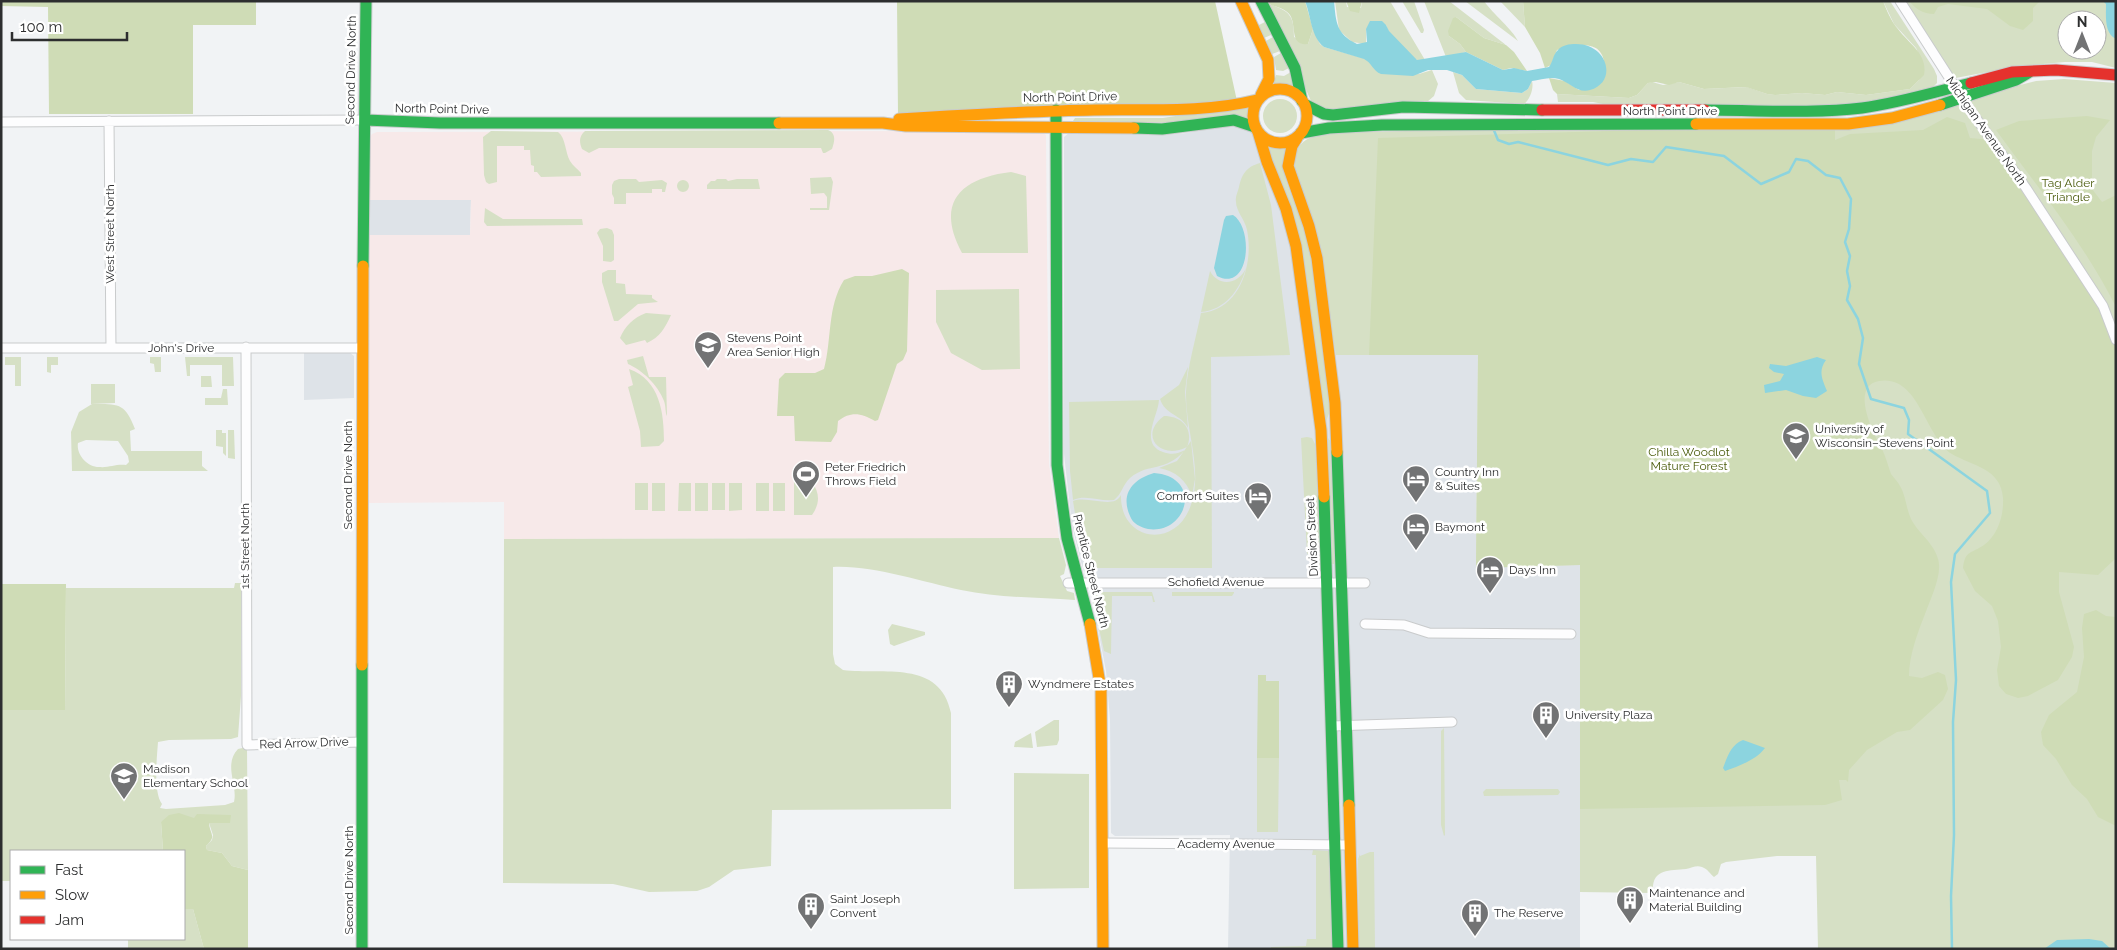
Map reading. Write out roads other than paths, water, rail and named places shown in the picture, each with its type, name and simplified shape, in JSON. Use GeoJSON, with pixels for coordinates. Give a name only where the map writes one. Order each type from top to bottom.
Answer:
{"type":"FeatureCollection","features":[{"type":"Feature","properties":{"kind":"street","name":"Second Drive North"},"geometry":{"type":"LineString","coordinates":[[362,949],[362,348],[366,1]]}},
{"type":"Feature","properties":{"kind":"street"},"geometry":{"type":"LineString","coordinates":[[1241,1],[1268,60],[1269,79],[1254,111],[1257,130],[1263,137],[1275,142],[1288,142],[1299,135]]}},
{"type":"Feature","properties":{"kind":"street"},"geometry":{"type":"LineString","coordinates":[[1261,1],[1295,68],[1307,116],[1292,146],[1288,166],[1312,237],[1328,334],[1335,403],[1353,949]]}},
{"type":"Feature","properties":{"kind":"street","name":"Michigan Avenue North"},"geometry":{"type":"LineString","coordinates":[[1900,1],[1959,92],[2026,188],[2102,306],[2116,340]]}},
{"type":"Feature","properties":{"kind":"street","name":"North Point Drive"},"geometry":{"type":"LineString","coordinates":[[1304,103],[1324,114],[1334,115],[1402,107],[1544,110],[1834,110],[1881,105],[1959,92],[2016,80],[2030,72],[2074,70],[2116,75]]}},
{"type":"Feature","properties":{"kind":"street"},"geometry":{"type":"LineString","coordinates":[[1259,97],[1271,91],[1284,90],[1296,95],[1304,103]]}},
{"type":"Feature","properties":{"kind":"street","name":"North Point Drive"},"geometry":{"type":"LineString","coordinates":[[1299,135],[1329,128],[1382,125],[1835,124],[1876,121],[1898,117],[1959,92]]}},
{"type":"Feature","properties":{"kind":"street","name":"North Point Drive"},"geometry":{"type":"LineString","coordinates":[[883,122],[905,118],[1056,110],[1204,108],[1259,97]]}},
{"type":"Feature","properties":{"kind":"street","name":"Prentice Street North"},"geometry":{"type":"LineString","coordinates":[[1056,110],[1057,465],[1074,582],[1093,637],[1101,690],[1103,949]]}},
{"type":"Feature","properties":{"kind":"street","name":"North Point Drive"},"geometry":{"type":"LineString","coordinates":[[1,122],[352,119],[440,123],[883,122],[906,126],[1056,126],[1162,129],[1234,120],[1257,130]]}},
{"type":"Feature","properties":{"kind":"street","name":"West Street North"},"geometry":{"type":"LineString","coordinates":[[109,121],[111,348]]}},
{"type":"Feature","properties":{"kind":"street","name":"Division Street"},"geometry":{"type":"LineString","coordinates":[[1257,130],[1286,209],[1296,246],[1321,430],[1328,583],[1338,949]]}},
{"type":"Feature","properties":{"kind":"street","name":"John's Drive"},"geometry":{"type":"LineString","coordinates":[[1,348],[362,348]]}},
{"type":"Feature","properties":{"kind":"street","name":"1st Street North"},"geometry":{"type":"LineString","coordinates":[[246,348],[247,745]]}},
{"type":"Feature","properties":{"kind":"street","name":"Schofield Avenue"},"geometry":{"type":"LineString","coordinates":[[1074,582],[1365,583]]}},
{"type":"Feature","properties":{"kind":"street"},"geometry":{"type":"LineString","coordinates":[[1365,624],[1404,625],[1430,633],[1571,634]]}},
{"type":"Feature","properties":{"kind":"street"},"geometry":{"type":"LineString","coordinates":[[1332,726],[1452,722]]}},
{"type":"Feature","properties":{"kind":"street","name":"Red Arrow Drive"},"geometry":{"type":"LineString","coordinates":[[247,745],[362,742]]}},
{"type":"Feature","properties":{"kind":"street","name":"Academy Avenue"},"geometry":{"type":"LineString","coordinates":[[1103,843],[1349,844]]}},
{"type":"Feature","properties":{"kind":"water"},"geometry":{"type":"Polygon","coordinates":[[[1305,1],[1334,1],[1338,27],[1345,36],[1357,44],[1367,42],[1366,29],[1370,21],[1382,21],[1417,60],[1466,52],[1503,70],[1514,68],[1527,71],[1549,67],[1560,48],[1576,44],[1596,50],[1606,64],[1606,72],[1599,86],[1586,91],[1578,89],[1563,80],[1549,78],[1532,81],[1528,89],[1522,93],[1476,89],[1462,75],[1447,70],[1428,70],[1413,76],[1381,74],[1364,59],[1324,47],[1316,38],[1305,1]]]}},
{"type":"Feature","properties":{"kind":"water"},"geometry":{"type":"Polygon","coordinates":[[[2103,1],[2116,1],[2116,39],[2109,33],[2106,4],[2103,1]]]}},
{"type":"Feature","properties":{"kind":"water"},"geometry":{"type":"Polygon","coordinates":[[[1233,215],[1240,222],[1244,232],[1246,244],[1245,257],[1242,268],[1236,275],[1228,279],[1217,276],[1214,268],[1224,220],[1226,216],[1233,215]]]}},
{"type":"Feature","properties":{"kind":"water"},"geometry":{"type":"Polygon","coordinates":[[[1817,357],[1826,360],[1821,371],[1827,391],[1816,398],[1786,390],[1765,393],[1764,385],[1780,381],[1784,374],[1774,372],[1769,368],[1770,364],[1786,366],[1817,357]]]}},
{"type":"Feature","properties":{"kind":"water"},"geometry":{"type":"Polygon","coordinates":[[[1154,473],[1170,477],[1180,484],[1184,494],[1184,505],[1180,515],[1172,523],[1162,528],[1148,529],[1133,521],[1127,508],[1127,501],[1130,488],[1140,479],[1154,473]]]}},
{"type":"Feature","properties":{"kind":"water"},"geometry":{"type":"Polygon","coordinates":[[[1743,740],[1765,748],[1752,759],[1725,771],[1723,768],[1730,751],[1743,740]]]}},
{"type":"Feature","properties":{"kind":"water"},"geometry":{"type":"Polygon","coordinates":[[[2089,939],[2102,941],[2111,949],[2044,949],[2057,940],[2089,939]]]}},
{"type":"Feature","properties":{"kind":"waterway"},"geometry":{"type":"LineString","coordinates":[[1493,128],[1498,140],[1509,144],[1518,142],[1608,165],[1631,159],[1653,162],[1666,147],[1724,156],[1761,184],[1789,172],[1796,159],[1808,161],[1826,175],[1840,178],[1851,199],[1849,229],[1845,242],[1850,256],[1847,271],[1850,286],[1847,300],[1858,319],[1863,338],[1859,364],[1871,399],[1904,408],[1909,420],[1908,434],[1987,491],[1990,513],[1955,554],[1951,582],[1956,680],[1953,722],[1952,949]]}},
{"type":"Feature","properties":{"kind":"place","name":"Stevens Point Area Senior High"},"geometry":{"type":"Point","coordinates":[708,369]}},
{"type":"Feature","properties":{"kind":"place","name":"University of Wisconsin–Stevens Point"},"geometry":{"type":"Point","coordinates":[1796,460]}},
{"type":"Feature","properties":{"kind":"place","name":"Peter Friedrich Throws Field"},"geometry":{"type":"Point","coordinates":[806,498]}},
{"type":"Feature","properties":{"kind":"place","name":"Country Inn & Suites"},"geometry":{"type":"Point","coordinates":[1416,503]}},
{"type":"Feature","properties":{"kind":"place","name":"Comfort Suites"},"geometry":{"type":"Point","coordinates":[1258,520]}},
{"type":"Feature","properties":{"kind":"place","name":"Baymont"},"geometry":{"type":"Point","coordinates":[1416,551]}},
{"type":"Feature","properties":{"kind":"place","name":"Days Inn"},"geometry":{"type":"Point","coordinates":[1490,594]}},
{"type":"Feature","properties":{"kind":"place","name":"Wyndmere Estates"},"geometry":{"type":"Point","coordinates":[1009,708]}},
{"type":"Feature","properties":{"kind":"place","name":"University Plaza"},"geometry":{"type":"Point","coordinates":[1546,739]}},
{"type":"Feature","properties":{"kind":"place","name":"Madison Elementary School"},"geometry":{"type":"Point","coordinates":[124,800]}},
{"type":"Feature","properties":{"kind":"place","name":"Maintenance and Material Building"},"geometry":{"type":"Point","coordinates":[1630,924]}},
{"type":"Feature","properties":{"kind":"place","name":"Saint Joseph Convent"},"geometry":{"type":"Point","coordinates":[811,930]}},
{"type":"Feature","properties":{"kind":"place","name":"The Reserve"},"geometry":{"type":"Point","coordinates":[1475,937]}},
{"type":"Feature","properties":{"kind":"park label","name":"Tag Alder Triangle"},"geometry":{"type":"Point","coordinates":[2068,190]}},
{"type":"Feature","properties":{"kind":"park label","name":"Chilla Woodlot Mature Forest"},"geometry":{"type":"Point","coordinates":[1689,459]}}]}
